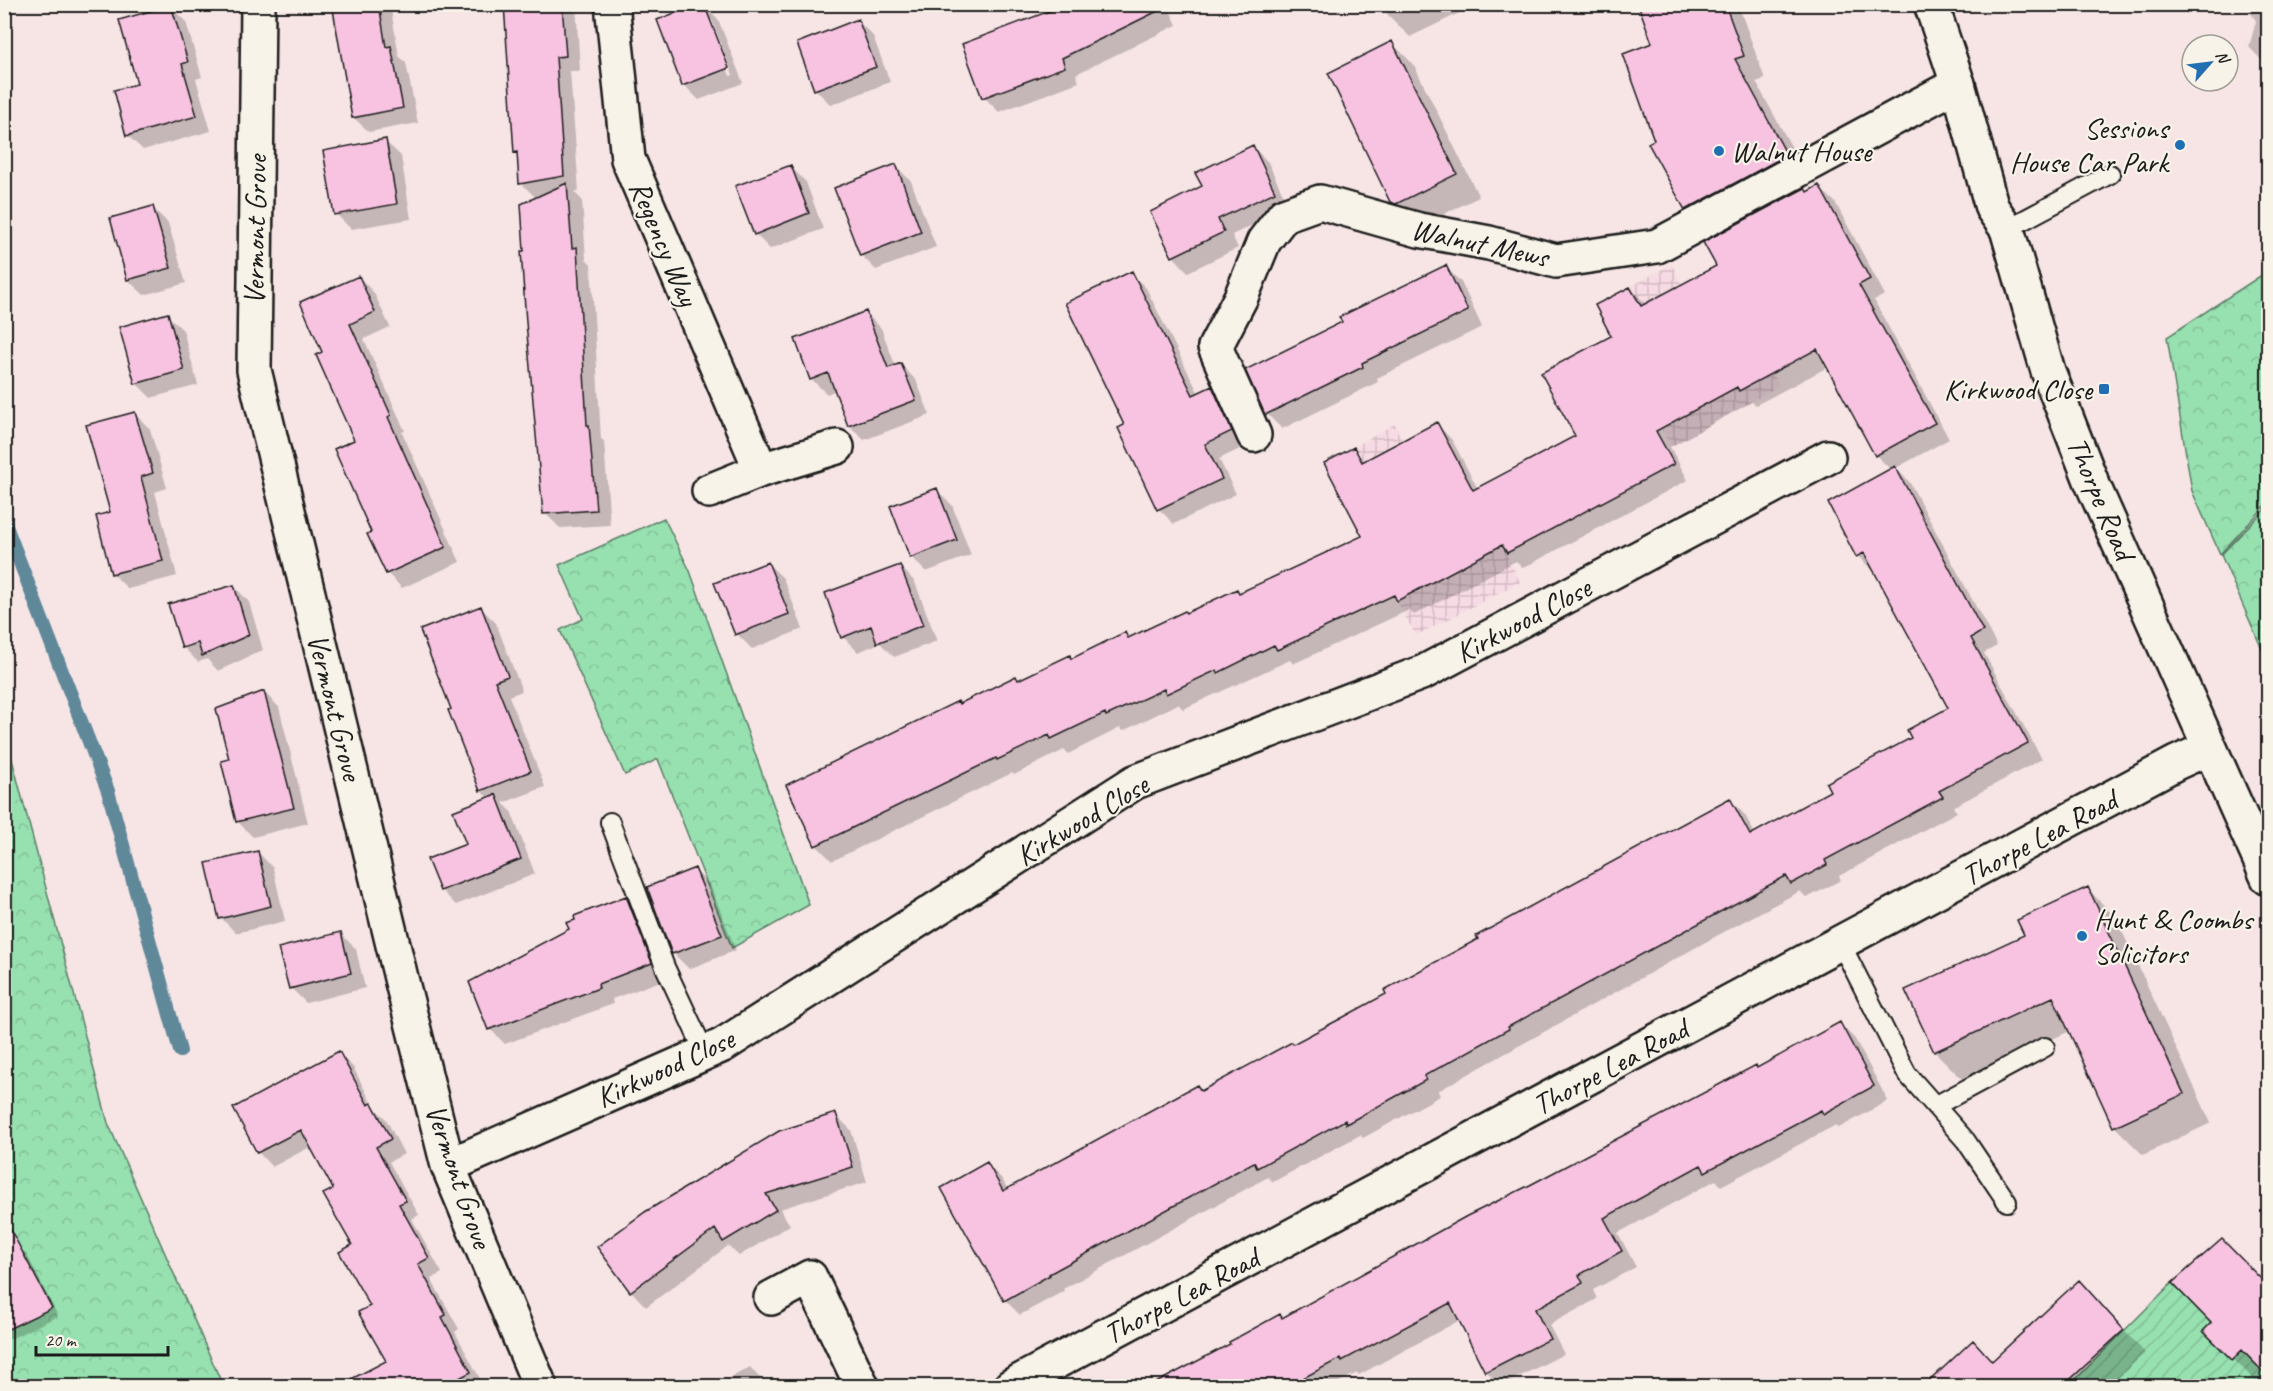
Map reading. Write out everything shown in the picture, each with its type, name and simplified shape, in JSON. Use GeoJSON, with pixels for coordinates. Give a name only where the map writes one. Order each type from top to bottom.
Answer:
{"type":"FeatureCollection","features":[{"type":"Feature","properties":{"kind":"street","name":"Vermont Grove"},"geometry":{"type":"LineString","coordinates":[[258,4],[254,370],[448,1166],[540,1386]]}},
{"type":"Feature","properties":{"kind":"street","name":"Regency Way"},"geometry":{"type":"LineString","coordinates":[[612,4],[628,159],[761,470]]}},
{"type":"Feature","properties":{"kind":"street","name":"Thorpe Road"},"geometry":{"type":"LineString","coordinates":[[1930,4],[1958,84],[1992,208],[2007,229],[2048,371],[2092,483],[2268,878]]}},
{"type":"Feature","properties":{"kind":"street","name":"Walnut Mews"},"geometry":{"type":"LineString","coordinates":[[1254,435],[1215,347],[1241,297],[1264,241],[1284,214],[1320,202],[1419,230],[1489,243],[1556,261],[1657,246],[1958,84]]}},
{"type":"Feature","properties":{"kind":"street"},"geometry":{"type":"LineString","coordinates":[[710,491],[761,470],[837,447]]}},
{"type":"Feature","properties":{"kind":"street","name":"Kirkwood Close"},"geometry":{"type":"LineString","coordinates":[[448,1166],[723,1046],[1136,782],[1424,672],[1828,457]]}},
{"type":"Feature","properties":{"kind":"street","name":"Thorpe Lea Road"},"geometry":{"type":"LineString","coordinates":[[1011,1386],[2176,763],[2209,748]]}},
{"type":"Feature","properties":{"kind":"street"},"geometry":{"type":"LineString","coordinates":[[771,1298],[810,1277],[862,1386]]}},
{"type":"Feature","properties":{"kind":"lane"},"geometry":{"type":"LineString","coordinates":[[2007,229],[2110,174]]}},
{"type":"Feature","properties":{"kind":"lane"},"geometry":{"type":"LineString","coordinates":[[610,822],[665,967],[705,1053]]}},
{"type":"Feature","properties":{"kind":"lane"},"geometry":{"type":"LineString","coordinates":[[1841,944],[1907,1074],[1966,1141],[2007,1202]]}},
{"type":"Feature","properties":{"kind":"lane"},"geometry":{"type":"LineString","coordinates":[[1935,1106],[2045,1047]]}},
{"type":"Feature","properties":{"kind":"shaded area"},"geometry":{"type":"Polygon","coordinates":[[[1672,264],[1682,285],[1772,373],[1780,385],[1671,447],[1661,428],[1696,408],[1630,287],[1672,264]]]}},
{"type":"Feature","properties":{"kind":"shaded area"},"geometry":{"type":"Polygon","coordinates":[[[1395,424],[1402,441],[1502,545],[1520,582],[1416,636],[1397,601],[1354,447],[1395,424]]]}},
{"type":"Feature","properties":{"kind":"green space"},"geometry":{"type":"Polygon","coordinates":[[[2268,271],[2268,503],[2220,554],[2192,491],[2167,337],[2268,271]]]}},
{"type":"Feature","properties":{"kind":"green space"},"geometry":{"type":"Polygon","coordinates":[[[2268,506],[2268,663],[2221,555],[2268,506]]]}},
{"type":"Feature","properties":{"kind":"green space"},"geometry":{"type":"Polygon","coordinates":[[[664,518],[690,571],[809,905],[732,948],[658,759],[625,775],[560,630],[583,619],[559,565],[664,518]]]}},
{"type":"Feature","properties":{"kind":"green space"},"geometry":{"type":"Polygon","coordinates":[[[4,729],[108,1123],[223,1386],[5,1386],[4,729]]]}},
{"type":"Feature","properties":{"kind":"green space"},"geometry":{"type":"Polygon","coordinates":[[[2172,1283],[2211,1323],[2204,1332],[2232,1360],[2242,1350],[2268,1377],[2268,1386],[2069,1386],[2172,1283]]]}},
{"type":"Feature","properties":{"kind":"building"},"geometry":{"type":"Polygon","coordinates":[[[332,4],[379,4],[386,47],[391,46],[403,108],[352,118],[332,4]]]}},
{"type":"Feature","properties":{"kind":"building"},"geometry":{"type":"Polygon","coordinates":[[[504,4],[562,4],[566,56],[556,57],[564,176],[519,184],[517,152],[514,153],[504,4]]]}},
{"type":"Feature","properties":{"kind":"building"},"geometry":{"type":"Polygon","coordinates":[[[698,4],[704,4],[729,68],[682,86],[657,20],[698,4]]]}},
{"type":"Feature","properties":{"kind":"building"},"geometry":{"type":"Polygon","coordinates":[[[1068,4],[1172,4],[1062,58],[1065,67],[982,98],[962,44],[1068,4]]]}},
{"type":"Feature","properties":{"kind":"building"},"geometry":{"type":"Polygon","coordinates":[[[1638,4],[1725,4],[1744,56],[1735,59],[1787,155],[1685,210],[1648,143],[1654,140],[1623,54],[1652,43],[1638,4]]]}},
{"type":"Feature","properties":{"kind":"building"},"geometry":{"type":"Polygon","coordinates":[[[171,5],[188,62],[182,64],[197,116],[126,136],[114,90],[137,84],[119,20],[171,5]]]}},
{"type":"Feature","properties":{"kind":"building"},"geometry":{"type":"Polygon","coordinates":[[[858,19],[876,67],[814,90],[797,43],[858,19]]]}},
{"type":"Feature","properties":{"kind":"building"},"geometry":{"type":"Polygon","coordinates":[[[1392,41],[1457,174],[1396,204],[1390,202],[1328,73],[1392,41]]]}},
{"type":"Feature","properties":{"kind":"building"},"geometry":{"type":"Polygon","coordinates":[[[386,139],[397,204],[334,215],[323,151],[386,139]]]}},
{"type":"Feature","properties":{"kind":"building"},"geometry":{"type":"Polygon","coordinates":[[[1253,145],[1275,192],[1218,219],[1224,232],[1172,257],[1150,212],[1202,186],[1195,173],[1253,145]]]}},
{"type":"Feature","properties":{"kind":"building"},"geometry":{"type":"Polygon","coordinates":[[[896,164],[921,232],[860,256],[834,188],[896,164]]]}},
{"type":"Feature","properties":{"kind":"building"},"geometry":{"type":"Polygon","coordinates":[[[791,165],[809,213],[754,235],[735,186],[791,165]]]}},
{"type":"Feature","properties":{"kind":"building"},"geometry":{"type":"Polygon","coordinates":[[[567,183],[572,248],[577,247],[587,425],[589,425],[596,510],[543,514],[526,322],[521,251],[524,251],[521,204],[567,183]]]}},
{"type":"Feature","properties":{"kind":"building"},"geometry":{"type":"Polygon","coordinates":[[[1819,185],[1870,279],[1859,285],[1935,423],[1875,456],[1817,349],[1739,391],[1737,387],[1656,431],[1674,464],[1507,553],[1502,545],[1397,601],[1394,595],[1277,650],[1274,645],[1218,673],[1217,670],[1166,694],[1164,689],[1106,716],[1105,713],[1051,739],[1049,735],[997,760],[996,758],[815,846],[786,785],[958,701],[959,704],[1016,676],[1018,680],[1070,655],[1071,659],[1125,632],[1128,638],[1237,589],[1239,593],[1362,536],[1324,463],[1354,447],[1362,462],[1437,422],[1473,490],[1575,436],[1541,373],[1611,336],[1595,305],[1630,287],[1641,306],[1716,266],[1703,242],[1805,188],[1807,192],[1819,185]]]}},
{"type":"Feature","properties":{"kind":"building"},"geometry":{"type":"Polygon","coordinates":[[[153,206],[171,268],[127,280],[110,218],[153,206]]]}},
{"type":"Feature","properties":{"kind":"building"},"geometry":{"type":"Polygon","coordinates":[[[1446,265],[1468,311],[1362,363],[1363,367],[1265,415],[1245,370],[1342,322],[1339,317],[1446,265]]]}},
{"type":"Feature","properties":{"kind":"building"},"geometry":{"type":"Polygon","coordinates":[[[1132,271],[1193,395],[1212,386],[1232,431],[1205,444],[1222,479],[1157,510],[1118,428],[1124,425],[1065,303],[1132,271]]]}},
{"type":"Feature","properties":{"kind":"building"},"geometry":{"type":"Polygon","coordinates":[[[359,276],[375,312],[350,324],[391,415],[388,417],[446,547],[386,574],[367,534],[371,532],[334,449],[354,440],[316,355],[322,352],[300,302],[359,276]]]}},
{"type":"Feature","properties":{"kind":"building"},"geometry":{"type":"Polygon","coordinates":[[[866,311],[888,368],[901,363],[916,400],[848,426],[828,373],[810,380],[795,339],[866,311]]]}},
{"type":"Feature","properties":{"kind":"building"},"geometry":{"type":"Polygon","coordinates":[[[168,313],[184,370],[135,384],[119,327],[168,313]]]}},
{"type":"Feature","properties":{"kind":"building"},"geometry":{"type":"Polygon","coordinates":[[[135,412],[153,473],[141,477],[163,561],[111,574],[96,516],[110,512],[86,425],[135,412]]]}},
{"type":"Feature","properties":{"kind":"building"},"geometry":{"type":"Polygon","coordinates":[[[1895,466],[1983,631],[1971,638],[2028,743],[1939,791],[1943,797],[1825,860],[1827,865],[1791,884],[1786,876],[1508,1027],[1509,1029],[1424,1076],[1426,1080],[1346,1124],[1345,1120],[1257,1168],[1254,1162],[1004,1301],[941,1188],[987,1162],[1003,1191],[1197,1085],[1201,1091],[1340,1019],[1386,994],[1384,990],[1478,939],[1476,936],[1730,798],[1750,835],[1830,791],[1826,783],[1911,738],[1907,730],[1948,708],[1864,553],[1856,557],[1828,503],[1895,466]]]}},
{"type":"Feature","properties":{"kind":"building"},"geometry":{"type":"Polygon","coordinates":[[[937,488],[957,540],[910,558],[890,506],[937,488]]]}},
{"type":"Feature","properties":{"kind":"building"},"geometry":{"type":"Polygon","coordinates":[[[768,562],[789,614],[735,635],[714,583],[768,562]]]}},
{"type":"Feature","properties":{"kind":"building"},"geometry":{"type":"Polygon","coordinates":[[[900,565],[923,625],[877,643],[871,626],[841,638],[825,593],[900,565]]]}},
{"type":"Feature","properties":{"kind":"building"},"geometry":{"type":"Polygon","coordinates":[[[234,585],[249,635],[202,656],[198,643],[182,648],[168,604],[234,585]]]}},
{"type":"Feature","properties":{"kind":"building"},"geometry":{"type":"Polygon","coordinates":[[[481,606],[508,676],[495,681],[531,771],[480,791],[420,630],[481,606]]]}},
{"type":"Feature","properties":{"kind":"building"},"geometry":{"type":"Polygon","coordinates":[[[264,691],[294,808],[236,822],[221,761],[229,759],[216,709],[264,691]]]}},
{"type":"Feature","properties":{"kind":"building"},"geometry":{"type":"Polygon","coordinates":[[[496,794],[521,859],[440,891],[427,859],[466,844],[453,811],[496,794]]]}},
{"type":"Feature","properties":{"kind":"building"},"geometry":{"type":"Polygon","coordinates":[[[258,851],[271,906],[219,919],[206,863],[258,851]]]}},
{"type":"Feature","properties":{"kind":"building"},"geometry":{"type":"Polygon","coordinates":[[[695,868],[722,935],[672,954],[647,887],[695,868]]]}},
{"type":"Feature","properties":{"kind":"building"},"geometry":{"type":"Polygon","coordinates":[[[2088,887],[2184,1094],[2113,1127],[2053,997],[1934,1052],[1905,990],[2024,935],[2017,920],[2088,887]]]}},
{"type":"Feature","properties":{"kind":"building"},"geometry":{"type":"Polygon","coordinates":[[[626,896],[652,963],[598,984],[599,988],[488,1030],[469,982],[569,929],[566,923],[575,920],[574,916],[626,896]]]}},
{"type":"Feature","properties":{"kind":"building"},"geometry":{"type":"Polygon","coordinates":[[[341,932],[351,973],[289,989],[278,948],[341,932]]]}},
{"type":"Feature","properties":{"kind":"building"},"geometry":{"type":"Polygon","coordinates":[[[1840,1022],[1874,1086],[1823,1114],[1821,1110],[1705,1172],[1701,1165],[1604,1218],[1622,1251],[1579,1275],[1583,1283],[1535,1309],[1550,1339],[1485,1372],[1450,1303],[1342,1361],[1341,1358],[1288,1386],[1150,1386],[1230,1344],[1229,1342],[1280,1314],[1282,1318],[1467,1216],[1756,1065],[1757,1068],[1840,1022]]]}},
{"type":"Feature","properties":{"kind":"building"},"geometry":{"type":"Polygon","coordinates":[[[339,1051],[368,1105],[372,1103],[391,1139],[376,1147],[406,1201],[399,1204],[429,1258],[418,1264],[446,1315],[442,1317],[471,1372],[444,1386],[338,1386],[386,1361],[358,1312],[370,1306],[339,1252],[352,1245],[323,1194],[333,1189],[301,1130],[257,1153],[233,1108],[339,1051]]]}},
{"type":"Feature","properties":{"kind":"building"},"geometry":{"type":"Polygon","coordinates":[[[836,1113],[853,1167],[766,1194],[776,1210],[723,1242],[715,1229],[630,1292],[597,1247],[645,1212],[779,1131],[836,1113]]]}},
{"type":"Feature","properties":{"kind":"building"},"geometry":{"type":"Polygon","coordinates":[[[4,1217],[52,1308],[4,1331],[4,1217]]]}},
{"type":"Feature","properties":{"kind":"building"},"geometry":{"type":"Polygon","coordinates":[[[2222,1239],[2268,1286],[2268,1377],[2242,1350],[2232,1360],[2203,1331],[2211,1323],[2172,1283],[2222,1239]]]}},
{"type":"Feature","properties":{"kind":"building"},"geometry":{"type":"Polygon","coordinates":[[[2079,1280],[2124,1330],[2063,1386],[1924,1386],[1973,1340],[1992,1361],[2079,1280]]]}},
{"type":"Feature","properties":{"kind":"waterway"},"geometry":{"type":"LineString","coordinates":[[4,521],[108,791],[180,1051]]}},
{"type":"Feature","properties":{"kind":"place","name":"Sessions House Car Park"},"geometry":{"type":"Point","coordinates":[2180,145]}},
{"type":"Feature","properties":{"kind":"place","name":"Walnut House"},"geometry":{"type":"Point","coordinates":[1719,151]}},
{"type":"Feature","properties":{"kind":"place","name":"Kirkwood Close"},"geometry":{"type":"Point","coordinates":[2104,389]}},
{"type":"Feature","properties":{"kind":"place","name":"Hunt & Coombs Solicitors"},"geometry":{"type":"Point","coordinates":[2082,936]}}]}
